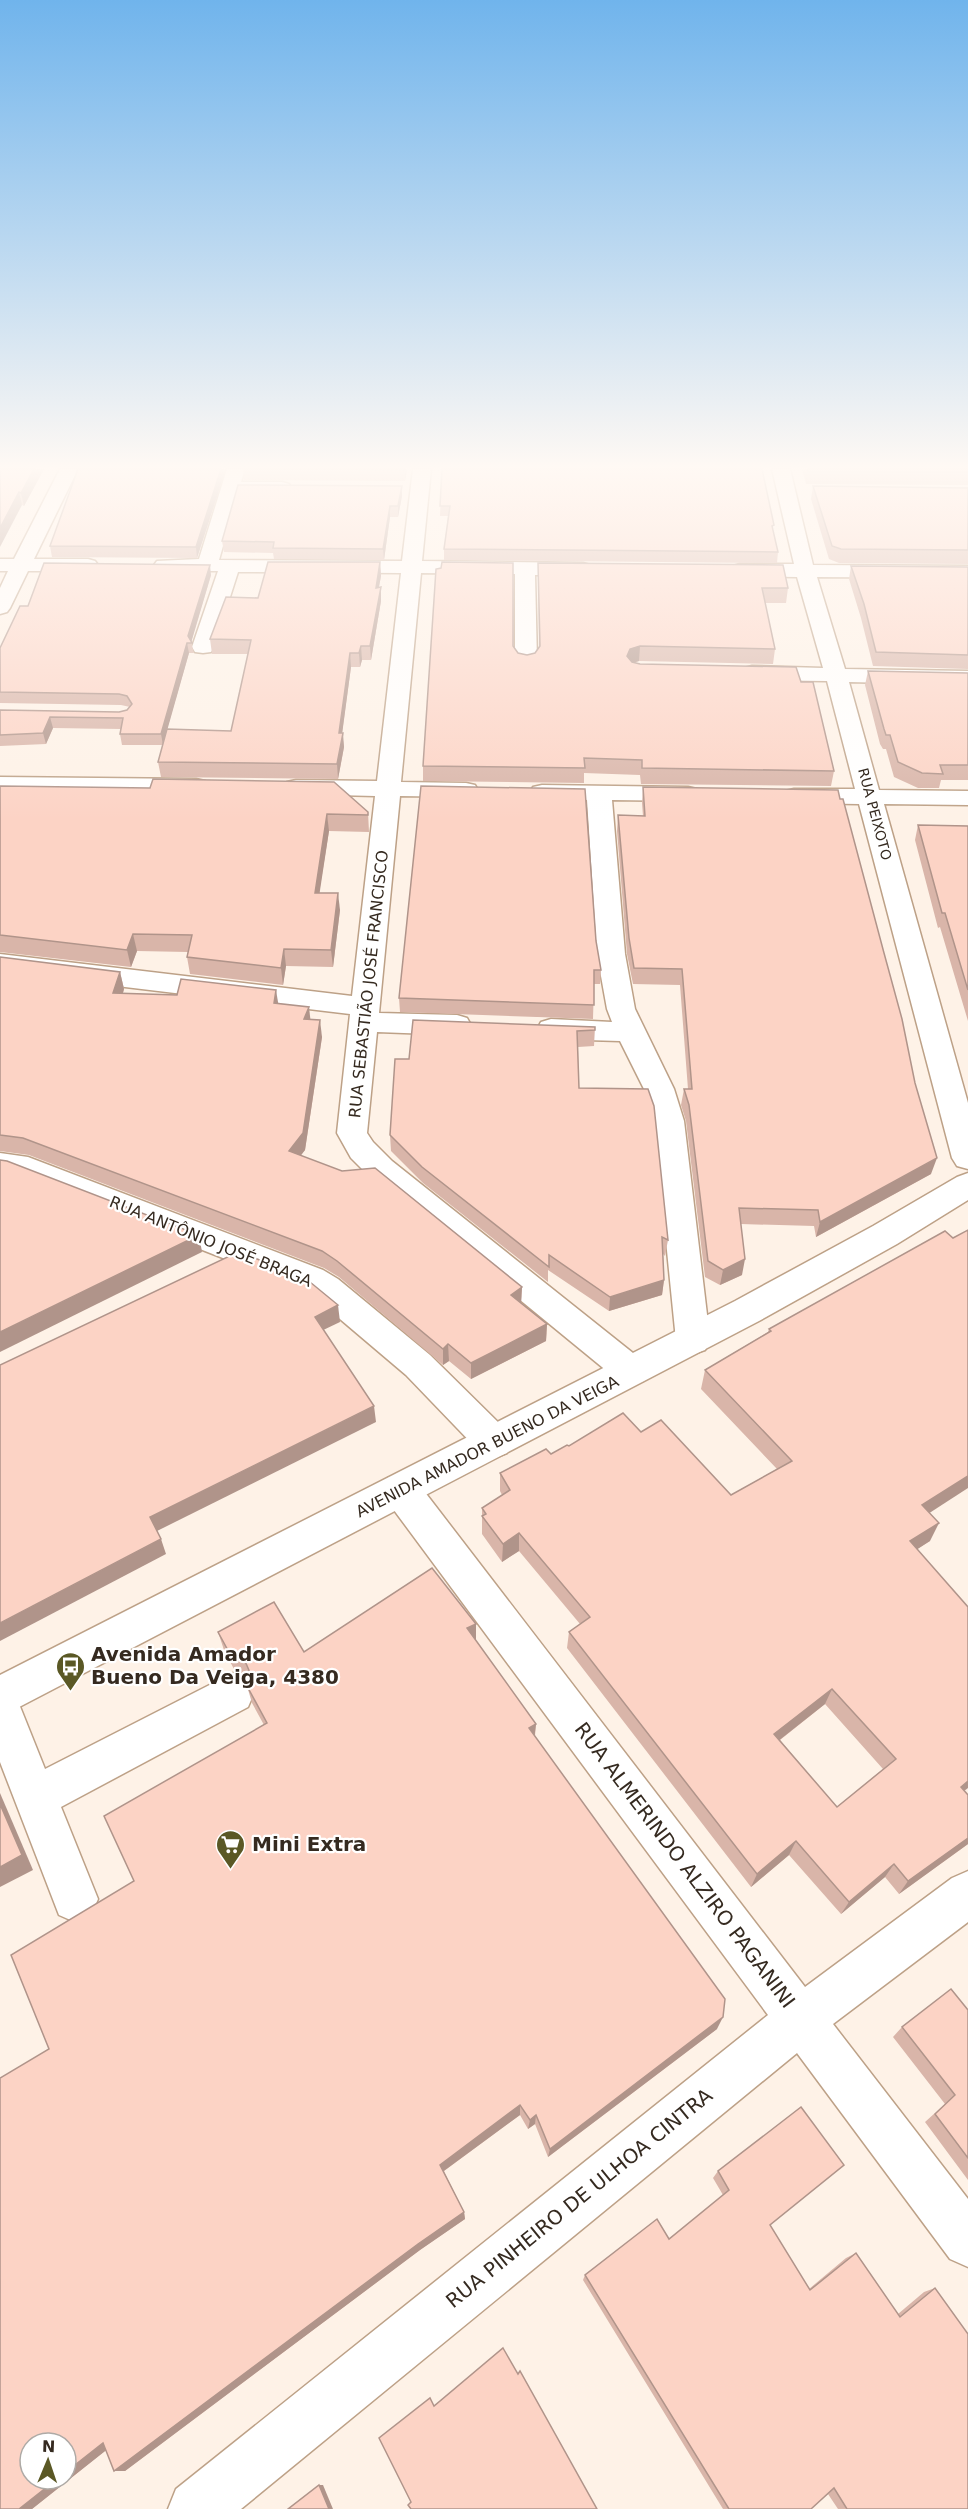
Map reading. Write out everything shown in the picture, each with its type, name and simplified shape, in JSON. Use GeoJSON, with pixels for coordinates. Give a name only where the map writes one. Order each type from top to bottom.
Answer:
{"type":"FeatureCollection","features":[{"type":"Feature","properties":{"kind":"street"},"geometry":{"type":"LineString","coordinates":[[0,608],[11,586]]}},
{"type":"Feature","properties":{"kind":"street"},"geometry":{"type":"LineString","coordinates":[[203,647],[223,586]]}},
{"type":"Feature","properties":{"kind":"street","name":"RUA SEBASTIÃO JOSÉ FRANCISCO"},"geometry":{"type":"LineString","coordinates":[[408,586],[352,1133],[362,1150],[381,1169],[631,1371]]}},
{"type":"Feature","properties":{"kind":"street"},"geometry":{"type":"LineString","coordinates":[[525,586],[526,660]]}},
{"type":"Feature","properties":{"kind":"street","name":"RUA PEIXOTO"},"geometry":{"type":"LineString","coordinates":[[810,586],[870,797],[968,1158]]}},
{"type":"Feature","properties":{"kind":"street"},"geometry":{"type":"LineString","coordinates":[[735,673],[968,678]]}},
{"type":"Feature","properties":{"kind":"street"},"geometry":{"type":"LineString","coordinates":[[0,784],[223,786]]}},
{"type":"Feature","properties":{"kind":"street"},"geometry":{"type":"LineString","coordinates":[[270,787],[705,794]]}},
{"type":"Feature","properties":{"kind":"street"},"geometry":{"type":"LineString","coordinates":[[599,793],[611,954],[621,1009],[659,1089],[669,1121],[693,1340]]}},
{"type":"Feature","properties":{"kind":"street"},"geometry":{"type":"LineString","coordinates":[[776,796],[968,798]]}},
{"type":"Feature","properties":{"kind":"street"},"geometry":{"type":"LineString","coordinates":[[0,963],[364,1014],[479,1026]]}},
{"type":"Feature","properties":{"kind":"street"},"geometry":{"type":"LineString","coordinates":[[525,1028],[630,1032]]}},
{"type":"Feature","properties":{"kind":"street","name":"RUA ANTÔNIO JOSÉ BRAGA"},"geometry":{"type":"LineString","coordinates":[[9,1165],[293,1271],[326,1288],[418,1365],[494,1442]]}},
{"type":"Feature","properties":{"kind":"street","name":"AVENIDA AMADOR BUENO DA VEIGA"},"geometry":{"type":"LineString","coordinates":[[0,1697],[693,1340],[885,1235],[968,1185]]}},
{"type":"Feature","properties":{"kind":"street"},"geometry":{"type":"LineString","coordinates":[[199,1272],[241,1251]]}},
{"type":"Feature","properties":{"kind":"street","name":"RUA ALMERINDO ALZIRO PAGANINI"},"geometry":{"type":"LineString","coordinates":[[401,1490],[968,2241]]}},
{"type":"Feature","properties":{"kind":"street"},"geometry":{"type":"LineString","coordinates":[[35,1797],[233,1694]]}},
{"type":"Feature","properties":{"kind":"street"},"geometry":{"type":"LineString","coordinates":[[0,1708],[75,1899]]}},
{"type":"Feature","properties":{"kind":"street","name":"RUA PINHEIRO DE ULHOA CINTRA"},"geometry":{"type":"LineString","coordinates":[[196,2509],[801,2019],[968,1894]]}},
{"type":"Feature","properties":{"kind":"building"},"geometry":{"type":"Polygon","coordinates":[[[35,586],[203,586],[188,636],[192,643],[187,643],[161,734],[120,734],[123,718],[50,717],[43,733],[0,735],[0,710],[119,712],[127,710],[132,704],[127,696],[119,694],[0,692],[0,648],[20,606],[28,606],[35,586]]]}},
{"type":"Feature","properties":{"kind":"building"},"geometry":{"type":"Polygon","coordinates":[[[261,586],[381,587],[370,646],[361,646],[359,653],[350,653],[339,733],[343,733],[337,764],[158,762],[167,729],[231,731],[251,640],[210,639],[226,597],[258,598],[261,586]]]}},
{"type":"Feature","properties":{"kind":"building"},"geometry":{"type":"Polygon","coordinates":[[[435,586],[513,586],[513,646],[518,653],[527,655],[535,653],[540,646],[539,586],[788,586],[788,588],[762,588],[775,649],[640,646],[630,649],[627,656],[632,662],[640,664],[796,667],[801,682],[813,682],[834,771],[642,768],[642,760],[584,758],[585,768],[423,766],[435,586]]]}},
{"type":"Feature","properties":{"kind":"building"},"geometry":{"type":"Polygon","coordinates":[[[858,586],[968,586],[968,655],[876,652],[858,586]]]}},
{"type":"Feature","properties":{"kind":"building"},"geometry":{"type":"Polygon","coordinates":[[[868,671],[968,673],[968,765],[940,765],[943,774],[922,773],[898,762],[890,735],[886,735],[884,729],[868,671]]]}},
{"type":"Feature","properties":{"kind":"building"},"geometry":{"type":"Polygon","coordinates":[[[153,779],[334,782],[368,812],[368,815],[327,814],[315,893],[338,893],[331,950],[284,949],[281,968],[187,957],[192,935],[133,934],[127,950],[0,935],[0,786],[150,788],[153,779]]]}},
{"type":"Feature","properties":{"kind":"building"},"geometry":{"type":"Polygon","coordinates":[[[421,786],[585,789],[596,941],[601,970],[594,970],[594,1005],[399,998],[421,786]]]}},
{"type":"Feature","properties":{"kind":"building"},"geometry":{"type":"Polygon","coordinates":[[[643,787],[838,790],[840,799],[843,799],[902,1019],[915,1083],[937,1158],[820,1222],[818,1210],[739,1208],[745,1259],[723,1270],[708,1261],[689,1105],[684,1089],[692,1089],[682,969],[634,968],[629,938],[618,815],[645,816],[643,787]]]}},
{"type":"Feature","properties":{"kind":"building"},"geometry":{"type":"Polygon","coordinates":[[[918,825],[968,826],[968,990],[945,913],[942,913],[918,825]]]}},
{"type":"Feature","properties":{"kind":"building"},"geometry":{"type":"Polygon","coordinates":[[[0,957],[120,972],[113,993],[177,995],[181,979],[276,990],[274,1003],[309,1007],[304,1019],[320,1020],[303,1133],[289,1151],[342,1171],[375,1168],[522,1287],[511,1295],[547,1324],[471,1363],[448,1344],[443,1349],[322,1251],[23,1138],[0,1135],[0,957]]]}},
{"type":"Feature","properties":{"kind":"building"},"geometry":{"type":"Polygon","coordinates":[[[413,1020],[595,1027],[595,1030],[577,1031],[579,1088],[648,1089],[654,1106],[668,1240],[662,1237],[664,1280],[610,1297],[549,1255],[549,1267],[422,1167],[390,1135],[395,1059],[409,1059],[413,1020]]]}},
{"type":"Feature","properties":{"kind":"building"},"geometry":{"type":"Polygon","coordinates":[[[0,1160],[7,1161],[199,1235],[0,1332],[0,1160]]]}},
{"type":"Feature","properties":{"kind":"building"},"geometry":{"type":"Polygon","coordinates":[[[968,1230],[968,1476],[922,1505],[939,1523],[910,1541],[968,1607],[968,1781],[961,1787],[968,1795],[968,1838],[908,1881],[894,1864],[849,1902],[796,1841],[757,1874],[569,1632],[590,1617],[519,1533],[503,1544],[482,1516],[486,1514],[482,1508],[510,1490],[500,1473],[546,1449],[551,1454],[569,1446],[623,1413],[641,1432],[661,1420],[731,1495],[792,1461],[705,1370],[771,1331],[769,1329],[945,1231],[953,1238],[968,1230]],[[832,1689],[774,1734],[837,1807],[896,1759],[832,1689]]]}},
{"type":"Feature","properties":{"kind":"building"},"geometry":{"type":"Polygon","coordinates":[[[238,1252],[295,1273],[338,1305],[315,1317],[374,1406],[150,1517],[161,1539],[0,1623],[0,1365],[238,1252]]]}},
{"type":"Feature","properties":{"kind":"building"},"geometry":{"type":"Polygon","coordinates":[[[432,1568],[476,1624],[467,1628],[536,1724],[529,1728],[725,1999],[723,2017],[550,2149],[536,2115],[530,2120],[520,2105],[440,2165],[464,2212],[114,2471],[103,2443],[78,2463],[78,2431],[18,2431],[18,2491],[42,2491],[19,2509],[0,2509],[0,2078],[49,2049],[11,1955],[134,1881],[104,1816],[267,1723],[247,1686],[251,1675],[245,1661],[230,1654],[218,1632],[274,1602],[304,1652],[432,1568]]]}},
{"type":"Feature","properties":{"kind":"building"},"geometry":{"type":"Polygon","coordinates":[[[0,1804],[22,1855],[0,1867],[0,1804]]]}},
{"type":"Feature","properties":{"kind":"building"},"geometry":{"type":"Polygon","coordinates":[[[951,1989],[968,2010],[968,2158],[935,2114],[955,2095],[902,2027],[951,1989]]]}},
{"type":"Feature","properties":{"kind":"building"},"geometry":{"type":"Polygon","coordinates":[[[801,2107],[844,2165],[770,2225],[810,2290],[856,2253],[900,2317],[935,2288],[968,2334],[968,2509],[847,2509],[834,2488],[811,2509],[729,2509],[585,2275],[657,2219],[669,2239],[729,2190],[718,2171],[801,2107]]]}},
{"type":"Feature","properties":{"kind":"building"},"geometry":{"type":"Polygon","coordinates":[[[503,2348],[518,2374],[520,2371],[597,2509],[411,2509],[408,2505],[411,2502],[379,2438],[430,2398],[434,2406],[503,2348]]]}},
{"type":"Feature","properties":{"kind":"building"},"geometry":{"type":"Polygon","coordinates":[[[319,2485],[329,2509],[288,2509],[319,2485]]]}},
{"type":"Feature","properties":{"kind":"place","name":"Avenida Amador Bueno Da Veiga, 4380"},"geometry":{"type":"Point","coordinates":[70,1692]}},
{"type":"Feature","properties":{"kind":"place","name":"Mini Extra"},"geometry":{"type":"Point","coordinates":[231,1870]}}]}
